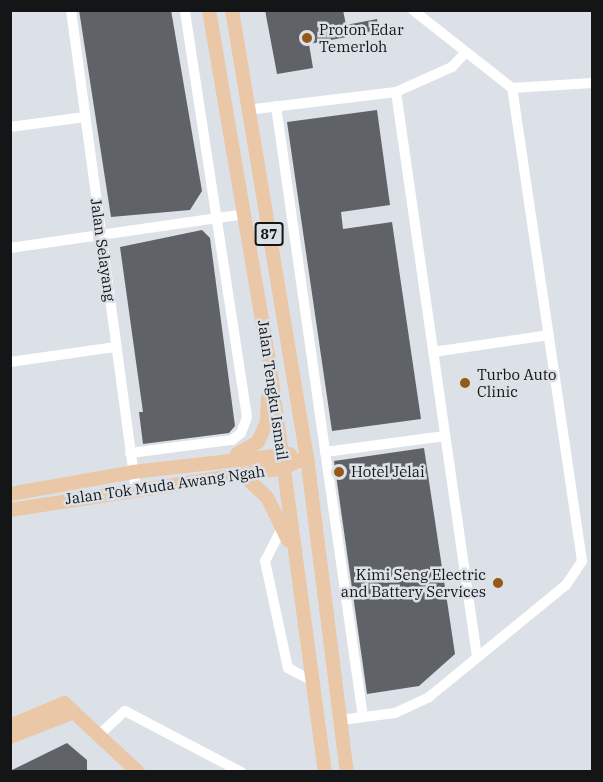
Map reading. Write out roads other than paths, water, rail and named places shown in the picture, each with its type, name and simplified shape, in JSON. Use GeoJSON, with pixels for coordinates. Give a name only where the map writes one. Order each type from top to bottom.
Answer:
{"type":"FeatureCollection","features":[{"type":"Feature","properties":{"kind":"main road","name":"Jalan Tengku Ismail"},"geometry":{"type":"LineString","coordinates":[[209,10],[246,214],[270,366],[325,771]]}},
{"type":"Feature","properties":{"kind":"main road","name":"Jalan Tengku Ismail"},"geometry":{"type":"LineString","coordinates":[[232,10],[307,458],[347,771]]}},
{"type":"Feature","properties":{"kind":"main road"},"geometry":{"type":"LineString","coordinates":[[261,314],[282,310]]}},
{"type":"Feature","properties":{"kind":"main road"},"geometry":{"type":"LineString","coordinates":[[219,461],[258,442],[267,422],[270,366]]}},
{"type":"Feature","properties":{"kind":"main road","name":"Jalan Tok Muda Awang Ngah"},"geometry":{"type":"LineString","coordinates":[[10,494],[133,472],[282,452],[307,458]]}},
{"type":"Feature","properties":{"kind":"main road","name":"Jalan Tok Muda Awang Ngah"},"geometry":{"type":"LineString","coordinates":[[10,510],[284,468],[307,458]]}},
{"type":"Feature","properties":{"kind":"main road"},"geometry":{"type":"LineString","coordinates":[[242,474],[267,497],[283,526],[296,561]]}},
{"type":"Feature","properties":{"kind":"main road"},"geometry":{"type":"LineString","coordinates":[[305,627],[307,587],[322,579]]}},
{"type":"Feature","properties":{"kind":"main road"},"geometry":{"type":"LineString","coordinates":[[10,726],[69,707]]}},
{"type":"Feature","properties":{"kind":"main road"},"geometry":{"type":"LineString","coordinates":[[69,707],[138,771]]}},
{"type":"Feature","properties":{"kind":"main road"},"geometry":{"type":"LineString","coordinates":[[10,737],[69,707]]}},
{"type":"Feature","properties":{"kind":"street","name":"Jalan Selayang"},"geometry":{"type":"LineString","coordinates":[[71,10],[136,489]]}},
{"type":"Feature","properties":{"kind":"street","name":"Jalan Tengku Ismail"},"geometry":{"type":"LineString","coordinates":[[130,453],[232,440],[241,433],[247,417],[220,218],[185,10]]}},
{"type":"Feature","properties":{"kind":"street"},"geometry":{"type":"LineString","coordinates":[[413,10],[512,88],[592,83]]}},
{"type":"Feature","properties":{"kind":"street"},"geometry":{"type":"LineString","coordinates":[[247,110],[396,92],[452,67],[465,53]]}},
{"type":"Feature","properties":{"kind":"street"},"geometry":{"type":"LineString","coordinates":[[341,720],[415,706],[566,585],[582,561],[512,88]]}},
{"type":"Feature","properties":{"kind":"street"},"geometry":{"type":"LineString","coordinates":[[396,92],[477,657]]}},
{"type":"Feature","properties":{"kind":"street"},"geometry":{"type":"LineString","coordinates":[[276,106],[363,717]]}},
{"type":"Feature","properties":{"kind":"street"},"geometry":{"type":"LineString","coordinates":[[10,127],[85,117]]}},
{"type":"Feature","properties":{"kind":"street"},"geometry":{"type":"LineString","coordinates":[[10,248],[246,214]]}},
{"type":"Feature","properties":{"kind":"street"},"geometry":{"type":"LineString","coordinates":[[433,352],[549,335]]}},
{"type":"Feature","properties":{"kind":"street"},"geometry":{"type":"LineString","coordinates":[[10,362],[116,347]]}},
{"type":"Feature","properties":{"kind":"street"},"geometry":{"type":"LineString","coordinates":[[325,452],[445,436]]}},
{"type":"Feature","properties":{"kind":"street"},"geometry":{"type":"LineString","coordinates":[[283,526],[265,561],[288,668],[312,681]]}},
{"type":"Feature","properties":{"kind":"street"},"geometry":{"type":"LineString","coordinates":[[99,735],[126,711],[241,771]]}},
{"type":"Feature","properties":{"kind":"place","name":"Proton Edar Temerloh"},"geometry":{"type":"Point","coordinates":[307,38]}},
{"type":"Feature","properties":{"kind":"place","name":"Turbo Auto Clinic"},"geometry":{"type":"Point","coordinates":[465,383]}},
{"type":"Feature","properties":{"kind":"place","name":"Hotel Jelai"},"geometry":{"type":"Point","coordinates":[339,472]}},
{"type":"Feature","properties":{"kind":"place","name":"Kimi Seng Electric and Battery Services"},"geometry":{"type":"Point","coordinates":[498,583]}}]}
